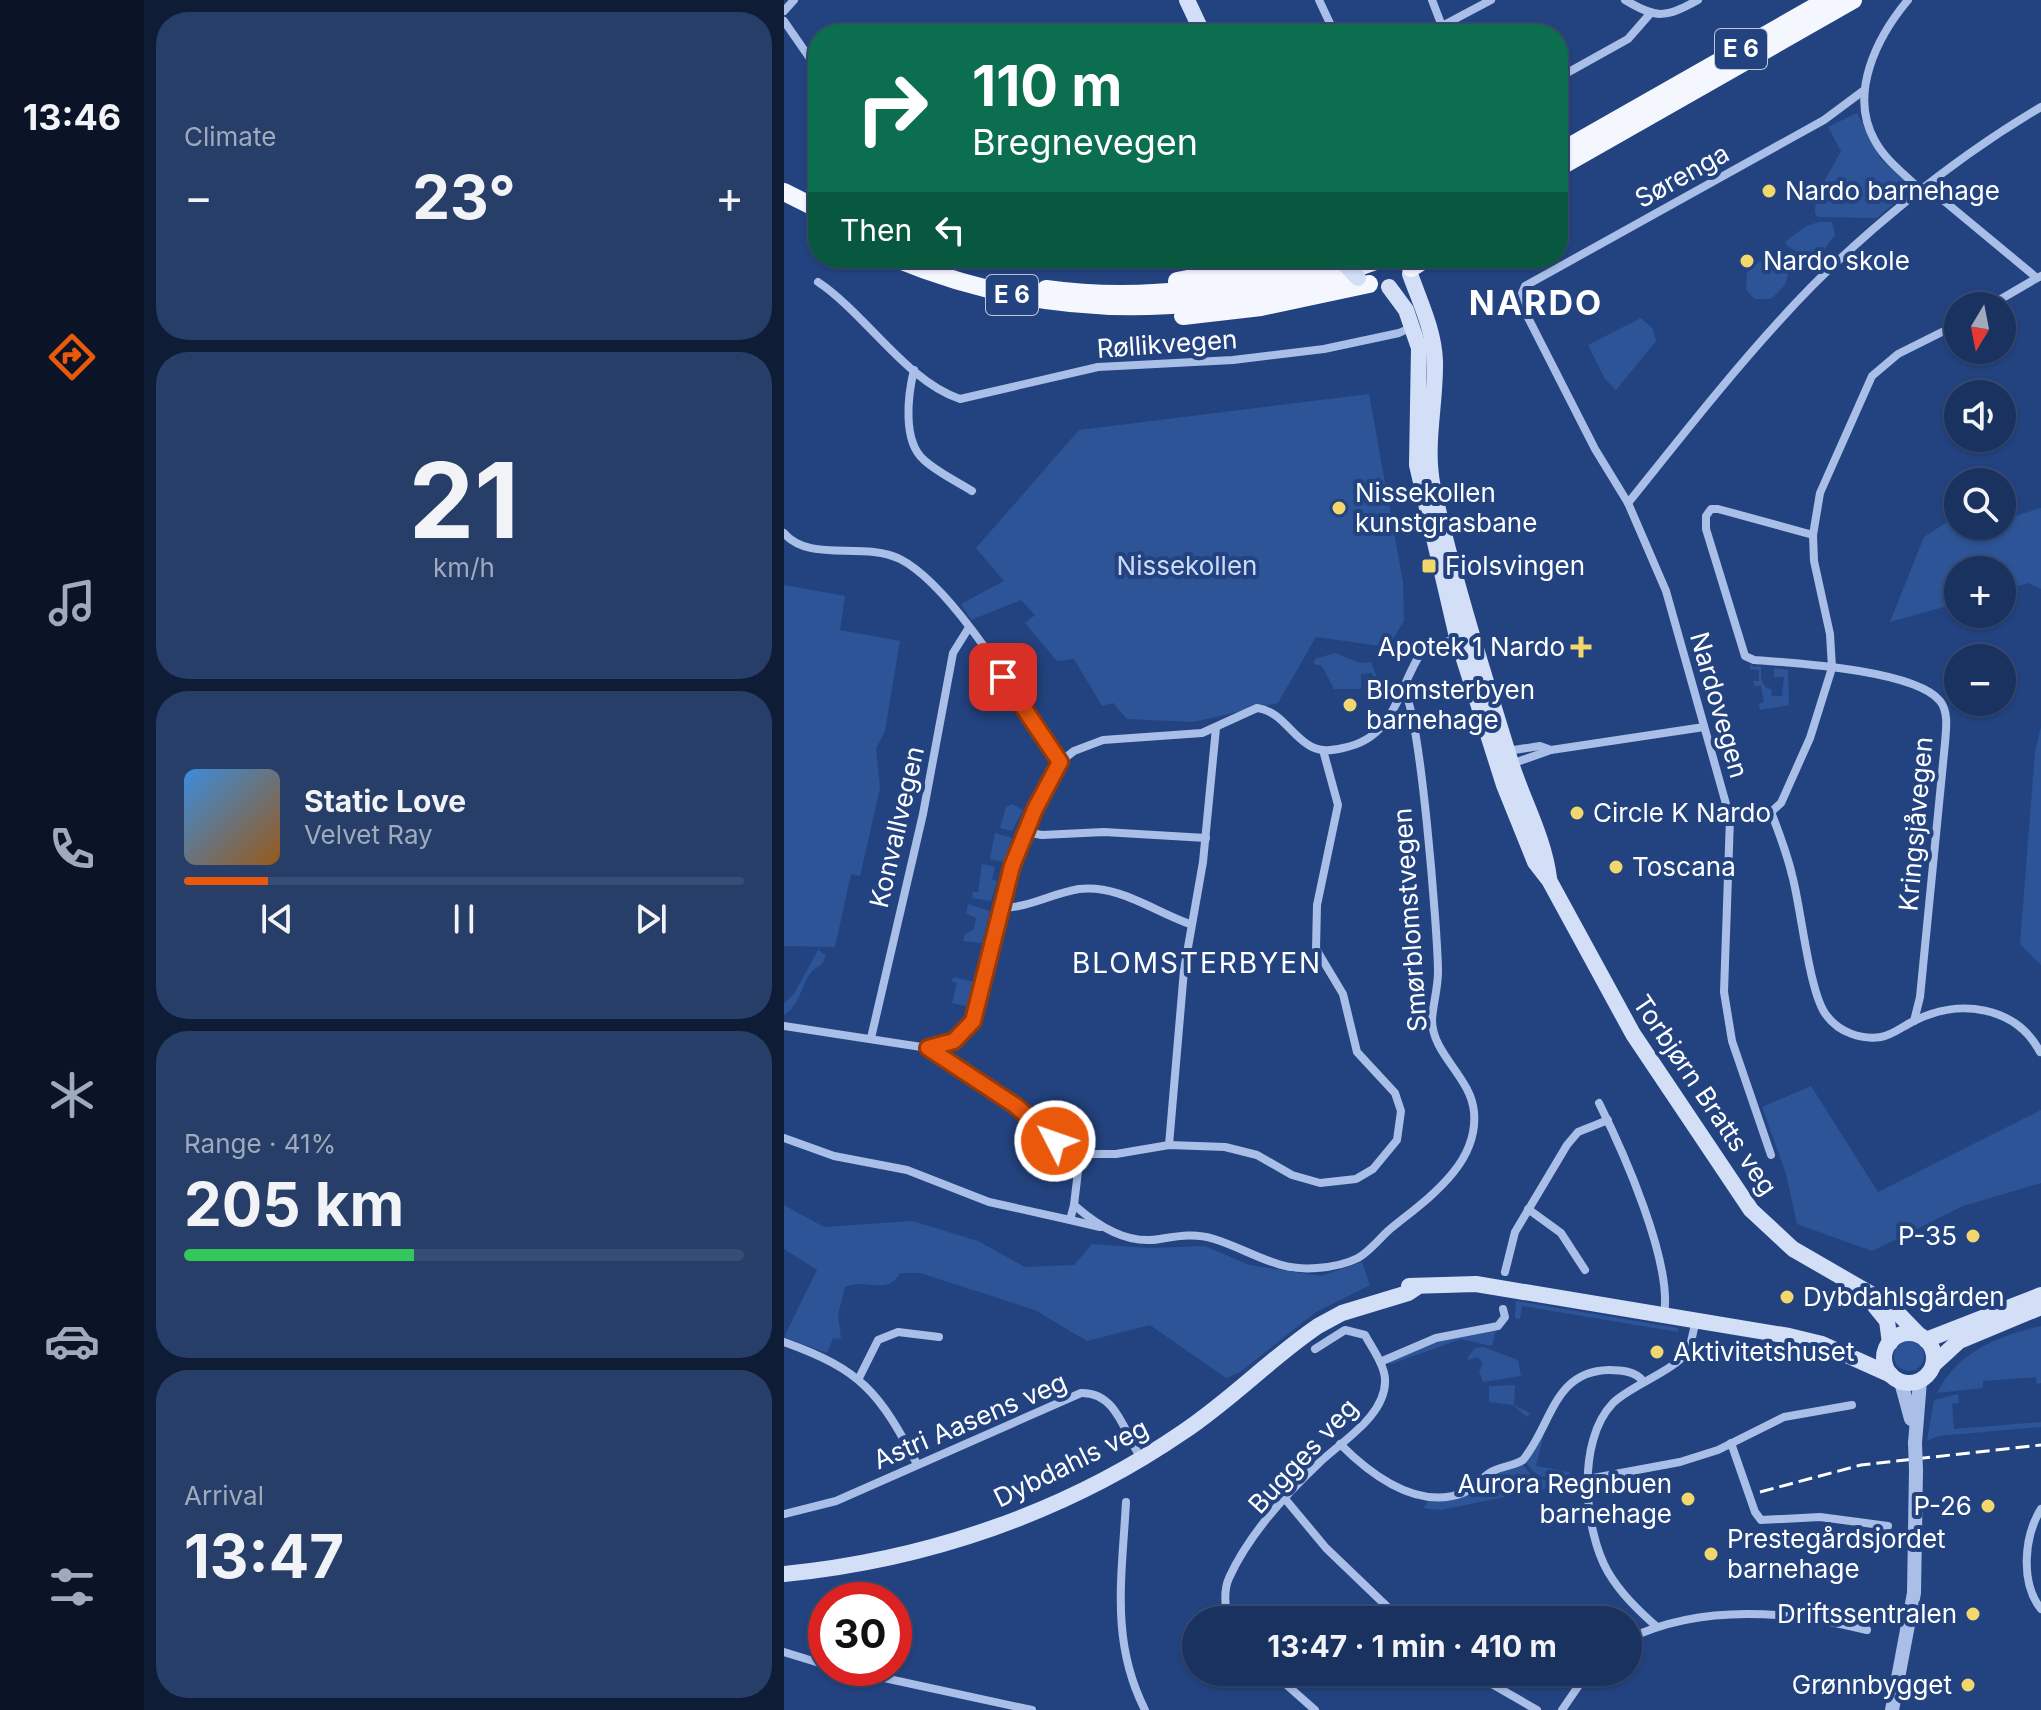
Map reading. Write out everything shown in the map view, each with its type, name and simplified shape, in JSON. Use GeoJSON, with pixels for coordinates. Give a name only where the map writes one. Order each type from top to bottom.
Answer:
{"type":"FeatureCollection","features":[{"type":"Feature","properties":{"kind":"highway","name":"E 6"},"geometry":{"type":"LineString","coordinates":[[1568,148],[1827,0]]}},
{"type":"Feature","properties":{"kind":"highway","name":"E 6"},"geometry":{"type":"LineString","coordinates":[[1568,148],[1853,0]]}},
{"type":"Feature","properties":{"kind":"highway"},"geometry":{"type":"LineString","coordinates":[[784,192],[808,204]]}},
{"type":"Feature","properties":{"kind":"highway"},"geometry":{"type":"LineString","coordinates":[[784,206],[808,218]]}},
{"type":"Feature","properties":{"kind":"highway","name":"E 6"},"geometry":{"type":"LineString","coordinates":[[922,268],[970,285],[1073,306],[1263,292],[1356,268]]}},
{"type":"Feature","properties":{"kind":"highway","name":"E 6"},"geometry":{"type":"LineString","coordinates":[[956,268],[1040,288],[1134,302],[1302,268]]}},
{"type":"Feature","properties":{"kind":"highway","name":"E 6"},"geometry":{"type":"LineString","coordinates":[[1134,302],[1147,286],[1244,268]]}},
{"type":"Feature","properties":{"kind":"highway","name":"E 6"},"geometry":{"type":"LineString","coordinates":[[1134,302],[1148,315],[1209,314],[1363,281]]}},
{"type":"Feature","properties":{"kind":"main road"},"geometry":{"type":"LineString","coordinates":[[1187,0],[1198,24]]}},
{"type":"Feature","properties":{"kind":"main road"},"geometry":{"type":"LineString","coordinates":[[1351,268],[1363,281],[1389,287],[1401,284],[1410,268]]}},
{"type":"Feature","properties":{"kind":"main road","name":"Torbjørn Bratts veg"},"geometry":{"type":"LineString","coordinates":[[1414,268],[1435,359],[1429,428],[1432,485],[1464,635]]}},
{"type":"Feature","properties":{"kind":"main road","name":"Torbjørn Bratts veg"},"geometry":{"type":"LineString","coordinates":[[1389,287],[1414,326],[1421,361],[1416,427],[1418,476],[1535,862],[1549,880],[1633,1034],[1739,1196],[1787,1244],[1867,1295],[1890,1305],[1922,1337]]}},
{"type":"Feature","properties":{"kind":"main road","name":"Dybdahls veg"},"geometry":{"type":"LineString","coordinates":[[784,1574],[890,1558],[981,1533],[1064,1499],[1141,1458],[1219,1405],[1305,1334],[1342,1313],[1408,1293],[1417,1287],[1476,1284],[1806,1340],[1896,1378]]}},
{"type":"Feature","properties":{"kind":"main road","name":"Torbjørn Bratts veg"},"geometry":{"type":"LineString","coordinates":[[1867,1295],[1887,1321],[1887,1350]]}},
{"type":"Feature","properties":{"kind":"main road"},"geometry":{"type":"LineString","coordinates":[[2041,1295],[1922,1337],[1902,1334],[1887,1350],[1896,1378],[1920,1381],[1959,1341],[2041,1307]]}},
{"type":"Feature","properties":{"kind":"main road"},"geometry":{"type":"LineString","coordinates":[[1922,1337],[1933,1350],[1934,1364]]}},
{"type":"Feature","properties":{"kind":"main road","name":"Dybdahls veg"},"geometry":{"type":"LineString","coordinates":[[1855,1359],[1887,1350]]}},
{"type":"Feature","properties":{"kind":"street"},"geometry":{"type":"LineString","coordinates":[[784,11],[794,0]]}},
{"type":"Feature","properties":{"kind":"street"},"geometry":{"type":"LineString","coordinates":[[1319,0],[1330,24]]}},
{"type":"Feature","properties":{"kind":"street"},"geometry":{"type":"LineString","coordinates":[[1432,0],[1438,24]]}},
{"type":"Feature","properties":{"kind":"street"},"geometry":{"type":"LineString","coordinates":[[1449,24],[1491,0]]}},
{"type":"Feature","properties":{"kind":"street"},"geometry":{"type":"LineString","coordinates":[[1625,0],[1649,15],[1669,14],[1698,0]]}},
{"type":"Feature","properties":{"kind":"street"},"geometry":{"type":"LineString","coordinates":[[1908,0],[1885,32],[1863,91],[1875,141],[1887,159],[2039,277],[2013,292]]}},
{"type":"Feature","properties":{"kind":"street"},"geometry":{"type":"LineString","coordinates":[[1568,72],[1628,39],[1649,15]]}},
{"type":"Feature","properties":{"kind":"street"},"geometry":{"type":"LineString","coordinates":[[784,21],[808,56]]}},
{"type":"Feature","properties":{"kind":"street","name":"Sørenga"},"geometry":{"type":"LineString","coordinates":[[1568,259],[1824,120],[1863,91]]}},
{"type":"Feature","properties":{"kind":"street"},"geometry":{"type":"LineString","coordinates":[[1628,503],[1789,310],[1924,188],[1984,140],[2041,107]]}},
{"type":"Feature","properties":{"kind":"street","name":"Sørenga"},"geometry":{"type":"LineString","coordinates":[[1520,295],[1525,286],[1554,268]]}},
{"type":"Feature","properties":{"kind":"street","name":"Røllikvegen"},"geometry":{"type":"LineString","coordinates":[[818,282],[839,296],[914,370],[948,395],[960,399],[1098,367],[1233,360],[1309,351],[1399,333],[1414,326]]}},
{"type":"Feature","properties":{"kind":"street","name":"Nardovegen"},"geometry":{"type":"LineString","coordinates":[[1520,295],[1520,306],[1526,319],[1595,449],[1628,503],[1666,591],[1730,818],[1724,992],[1732,1041],[1771,1155]]}},
{"type":"Feature","properties":{"kind":"street"},"geometry":{"type":"LineString","coordinates":[[1414,326],[1424,312]]}},
{"type":"Feature","properties":{"kind":"street"},"geometry":{"type":"LineString","coordinates":[[1730,818],[1771,812],[1781,803],[1796,772],[1832,668],[1813,535],[1820,493],[1872,376],[1898,354],[1944,331]]}},
{"type":"Feature","properties":{"kind":"street"},"geometry":{"type":"LineString","coordinates":[[914,370],[907,396],[914,449],[923,460],[972,491]]}},
{"type":"Feature","properties":{"kind":"street","name":"Kringsjåvegen"},"geometry":{"type":"LineString","coordinates":[[1813,535],[1711,509],[1706,516],[1706,529],[1745,656],[1754,660],[1832,668],[1903,682],[1932,694],[1945,712],[1945,743],[1920,997],[1914,1021]]}},
{"type":"Feature","properties":{"kind":"street"},"geometry":{"type":"LineString","coordinates":[[784,533],[797,545],[809,550],[865,549],[899,559],[932,581],[1060,762]]}},
{"type":"Feature","properties":{"kind":"street","name":"Konvallvegen"},"geometry":{"type":"LineString","coordinates":[[871,1038],[923,814],[953,653],[968,629]]}},
{"type":"Feature","properties":{"kind":"street"},"geometry":{"type":"LineString","coordinates":[[928,1048],[954,1041],[973,1021],[1001,908],[1025,832],[1060,762],[1083,746],[1103,740],[1186,736],[1216,728],[1248,709],[1262,708],[1279,717],[1305,743],[1323,750],[1350,747],[1371,737],[1391,717],[1422,651],[1464,635]]}},
{"type":"Feature","properties":{"kind":"street","name":"Smørblomstvegen"},"geometry":{"type":"LineString","coordinates":[[784,1138],[834,1156],[907,1170],[989,1202],[1103,1228],[1139,1240],[1206,1237],[1273,1264],[1303,1269],[1332,1266],[1365,1253],[1429,1201],[1457,1164],[1470,1139],[1474,1111],[1467,1088],[1433,1026],[1438,976],[1433,912],[1416,728],[1411,701],[1404,692]]}},
{"type":"Feature","properties":{"kind":"street"},"geometry":{"type":"LineString","coordinates":[[1505,759],[1704,727]]}},
{"type":"Feature","properties":{"kind":"street"},"geometry":{"type":"LineString","coordinates":[[1169,1145],[1190,924],[1206,838],[1216,728]]}},
{"type":"Feature","properties":{"kind":"street"},"geometry":{"type":"LineString","coordinates":[[1505,759],[1540,746],[1551,750]]}},
{"type":"Feature","properties":{"kind":"street"},"geometry":{"type":"LineString","coordinates":[[784,1026],[928,1048],[1016,1106],[1064,1147],[1080,1154],[1116,1154],[1169,1145],[1212,1146],[1248,1152],[1303,1179],[1332,1183],[1356,1179],[1373,1169],[1399,1135],[1401,1121],[1397,1098],[1357,1052],[1343,994],[1316,949],[1317,905],[1338,805],[1323,750]]}},
{"type":"Feature","properties":{"kind":"street"},"geometry":{"type":"LineString","coordinates":[[1771,812],[1793,877],[1825,1015],[1841,1029],[1862,1037],[1882,1037],[1914,1021],[1949,1010],[1986,1010],[2018,1023],[2040,1052]]}},
{"type":"Feature","properties":{"kind":"street"},"geometry":{"type":"LineString","coordinates":[[1025,832],[1042,835],[1104,832],[1206,838]]}},
{"type":"Feature","properties":{"kind":"street"},"geometry":{"type":"LineString","coordinates":[[1001,908],[1017,907],[1067,891],[1100,888],[1190,924]]}},
{"type":"Feature","properties":{"kind":"street"},"geometry":{"type":"LineString","coordinates":[[1599,1103],[1659,1257],[1665,1288],[1664,1315]]}},
{"type":"Feature","properties":{"kind":"street"},"geometry":{"type":"LineString","coordinates":[[1505,1272],[1515,1232],[1574,1137],[1608,1120]]}},
{"type":"Feature","properties":{"kind":"street"},"geometry":{"type":"LineString","coordinates":[[1070,1220],[1080,1154]]}},
{"type":"Feature","properties":{"kind":"street","name":"Smørblomstvegen"},"geometry":{"type":"LineString","coordinates":[[1074,1205],[1103,1228]]}},
{"type":"Feature","properties":{"kind":"street"},"geometry":{"type":"LineString","coordinates":[[1528,1209],[1561,1233],[1585,1270]]}},
{"type":"Feature","properties":{"kind":"street"},"geometry":{"type":"LineString","coordinates":[[1315,1349],[1345,1330],[1353,1329],[1365,1335],[1380,1362],[1436,1338],[1498,1326],[1505,1317],[1503,1309]]}},
{"type":"Feature","properties":{"kind":"street"},"geometry":{"type":"LineString","coordinates":[[1657,1627],[1621,1593],[1599,1553],[1588,1479],[1596,1426],[1613,1404],[1685,1354],[1697,1320]]}},
{"type":"Feature","properties":{"kind":"street"},"geometry":{"type":"LineString","coordinates":[[859,1378],[878,1340],[898,1332],[939,1337]]}},
{"type":"Feature","properties":{"kind":"street"},"geometry":{"type":"LineString","coordinates":[[784,1342],[819,1355],[859,1378],[888,1411],[917,1464]]}},
{"type":"Feature","properties":{"kind":"street","name":"Bugges veg"},"geometry":{"type":"LineString","coordinates":[[1226,1606],[1229,1578],[1249,1545],[1286,1500],[1382,1400],[1385,1380],[1380,1362]]}},
{"type":"Feature","properties":{"kind":"street"},"geometry":{"type":"LineString","coordinates":[[1340,1444],[1382,1480],[1403,1490],[1449,1496],[1468,1491],[1495,1470],[1523,1460],[1556,1400],[1575,1379],[1592,1371],[1610,1370],[1634,1373],[1643,1381]]}},
{"type":"Feature","properties":{"kind":"street"},"geometry":{"type":"LineString","coordinates":[[1896,1378],[1914,1435]]}},
{"type":"Feature","properties":{"kind":"street"},"geometry":{"type":"LineString","coordinates":[[1892,1710],[1914,1593],[1914,1435],[1920,1381]]}},
{"type":"Feature","properties":{"kind":"street","name":"Astri Aasens veg"},"geometry":{"type":"LineString","coordinates":[[784,1514],[836,1501],[1081,1393],[1099,1395],[1112,1405],[1141,1458]]}},
{"type":"Feature","properties":{"kind":"street"},"geometry":{"type":"LineString","coordinates":[[1588,1479],[1680,1462],[1731,1443],[1784,1417],[1852,1405]]}},
{"type":"Feature","properties":{"kind":"street"},"geometry":{"type":"LineString","coordinates":[[1731,1443],[1755,1512],[1761,1520],[1820,1517],[1888,1526]]}},
{"type":"Feature","properties":{"kind":"street"},"geometry":{"type":"LineString","coordinates":[[1286,1500],[1335,1557],[1386,1606]]}},
{"type":"Feature","properties":{"kind":"street"},"geometry":{"type":"LineString","coordinates":[[1126,1502],[1120,1627],[1129,1679],[1145,1710]]}},
{"type":"Feature","properties":{"kind":"street"},"geometry":{"type":"LineString","coordinates":[[2041,1509],[2027,1547],[2027,1572],[2032,1593],[2041,1609]]}},
{"type":"Feature","properties":{"kind":"street"},"geometry":{"type":"LineString","coordinates":[[1642,1633],[1657,1627],[1748,1614],[1785,1614],[1867,1630]]}},
{"type":"Feature","properties":{"kind":"street"},"geometry":{"type":"LineString","coordinates":[[784,1652],[808,1659]]}},
{"type":"Feature","properties":{"kind":"street"},"geometry":{"type":"LineString","coordinates":[[912,1684],[1032,1710]]}},
{"type":"Feature","properties":{"kind":"street"},"geometry":{"type":"LineString","coordinates":[[1288,1686],[1315,1710]]}},
{"type":"Feature","properties":{"kind":"street"},"geometry":{"type":"LineString","coordinates":[[1495,1686],[1537,1710]]}},
{"type":"Feature","properties":{"kind":"street"},"geometry":{"type":"LineString","coordinates":[[1562,1710],[1578,1686]]}},
{"type":"Feature","properties":{"kind":"green space"},"geometry":{"type":"Polygon","coordinates":[[[1857,113],[1881,159],[1907,183],[1905,194],[1877,218],[1818,217],[1815,213],[1816,197],[1841,151],[1828,127],[1857,113]]]}},
{"type":"Feature","properties":{"kind":"green space"},"geometry":{"type":"Polygon","coordinates":[[[1832,222],[1835,235],[1815,262],[1785,242],[1806,226],[1832,222]]]}},
{"type":"Feature","properties":{"kind":"green space"},"geometry":{"type":"Polygon","coordinates":[[[1778,258],[1790,268],[1785,285],[1771,299],[1755,299],[1746,290],[1747,273],[1760,261],[1778,258]]]}},
{"type":"Feature","properties":{"kind":"green space"},"geometry":{"type":"Polygon","coordinates":[[[1641,318],[1653,329],[1656,341],[1616,390],[1605,379],[1588,345],[1641,318]]]}},
{"type":"Feature","properties":{"kind":"green space","name":"Nissekollen"},"geometry":{"type":"Polygon","coordinates":[[[1369,394],[1403,582],[1404,621],[1388,647],[1316,637],[1278,703],[1193,722],[1127,719],[1113,703],[1102,706],[1074,659],[1057,661],[1025,623],[1035,615],[1021,600],[971,620],[961,604],[1004,581],[976,548],[1079,430],[1369,394]]]}},
{"type":"Feature","properties":{"kind":"green space"},"geometry":{"type":"Polygon","coordinates":[[[2041,508],[2041,589],[2028,583],[2016,587],[2016,556],[1944,556],[1944,607],[1890,622],[1924,537],[1944,524],[1944,540],[2016,540],[2016,516],[2041,508]]]}},
{"type":"Feature","properties":{"kind":"green space"},"geometry":{"type":"Polygon","coordinates":[[[784,585],[845,596],[840,630],[900,641],[885,731],[876,748],[880,788],[860,876],[851,874],[835,947],[784,946],[784,585]]]}},
{"type":"Feature","properties":{"kind":"green space"},"geometry":{"type":"Polygon","coordinates":[[[1335,653],[1360,663],[1371,662],[1379,682],[1375,682],[1372,673],[1361,674],[1361,689],[1334,689],[1322,666],[1314,664],[1315,659],[1335,653]]]}},
{"type":"Feature","properties":{"kind":"green space"},"geometry":{"type":"Polygon","coordinates":[[[1751,663],[1753,667],[1761,666],[1761,679],[1766,688],[1771,689],[1772,696],[1782,696],[1784,677],[1774,677],[1774,668],[1788,670],[1789,705],[1760,710],[1759,704],[1764,702],[1761,686],[1755,686],[1753,681],[1759,681],[1759,670],[1750,669],[1751,663]]]}},
{"type":"Feature","properties":{"kind":"green space"},"geometry":{"type":"Polygon","coordinates":[[[2041,727],[2041,965],[2020,944],[2035,752],[2041,727]]]}},
{"type":"Feature","properties":{"kind":"green space"},"geometry":{"type":"Polygon","coordinates":[[[1012,804],[1023,810],[1012,831],[1000,828],[1006,807],[1012,804]]]}},
{"type":"Feature","properties":{"kind":"green space"},"geometry":{"type":"Polygon","coordinates":[[[995,833],[1012,838],[1004,862],[990,859],[995,833]]]}},
{"type":"Feature","properties":{"kind":"green space"},"geometry":{"type":"Polygon","coordinates":[[[982,864],[995,867],[992,879],[997,881],[991,901],[972,898],[973,892],[978,892],[982,864]]]}},
{"type":"Feature","properties":{"kind":"green space"},"geometry":{"type":"Polygon","coordinates":[[[968,904],[990,911],[982,943],[963,941],[965,934],[974,929],[976,918],[966,913],[968,904]]]}},
{"type":"Feature","properties":{"kind":"green space"},"geometry":{"type":"Polygon","coordinates":[[[818,950],[826,955],[825,959],[809,975],[796,1002],[784,1015],[784,1003],[794,994],[818,950]]]}},
{"type":"Feature","properties":{"kind":"green space"},"geometry":{"type":"Polygon","coordinates":[[[954,977],[974,982],[969,1007],[952,1003],[957,983],[951,981],[954,977]]]}},
{"type":"Feature","properties":{"kind":"green space"},"geometry":{"type":"Polygon","coordinates":[[[1811,1086],[1878,1192],[2041,1110],[2041,1183],[1963,1206],[1872,1251],[1797,1224],[1786,1174],[1762,1107],[1811,1086]]]}},
{"type":"Feature","properties":{"kind":"green space"},"geometry":{"type":"Polygon","coordinates":[[[784,1205],[824,1227],[912,1221],[978,1241],[1025,1267],[1074,1265],[1092,1244],[1149,1248],[1205,1246],[1249,1265],[1321,1276],[1362,1262],[1370,1285],[1316,1312],[1240,1372],[1226,1378],[1150,1325],[1087,1341],[1035,1310],[920,1273],[900,1273],[888,1284],[845,1287],[838,1315],[841,1339],[833,1338],[827,1353],[784,1337],[817,1270],[784,1249],[784,1205]]]}},
{"type":"Feature","properties":{"kind":"green space"},"geometry":{"type":"Polygon","coordinates":[[[1516,1301],[1678,1328],[1678,1332],[1522,1306],[1520,1319],[1515,1318],[1516,1301]]]}},
{"type":"Feature","properties":{"kind":"green space"},"geometry":{"type":"Polygon","coordinates":[[[2041,1326],[2041,1383],[2037,1384],[2036,1377],[1983,1381],[1983,1388],[1937,1393],[1956,1366],[1968,1356],[1995,1341],[2041,1326]]]}},
{"type":"Feature","properties":{"kind":"green space"},"geometry":{"type":"Polygon","coordinates":[[[1496,1330],[1492,1346],[1461,1339],[1391,1364],[1388,1361],[1439,1340],[1496,1330]]]}},
{"type":"Feature","properties":{"kind":"green space"},"geometry":{"type":"Polygon","coordinates":[[[1909,1341],[1920,1345],[1924,1356],[1920,1367],[1909,1371],[1898,1367],[1894,1356],[1898,1345],[1909,1341]]]}},
{"type":"Feature","properties":{"kind":"green space"},"geometry":{"type":"Polygon","coordinates":[[[1483,1347],[1518,1360],[1521,1376],[1483,1382],[1479,1371],[1483,1364],[1478,1357],[1468,1360],[1468,1357],[1475,1348],[1483,1347]]]}},
{"type":"Feature","properties":{"kind":"green space"},"geometry":{"type":"Polygon","coordinates":[[[1515,1385],[1514,1405],[1530,1413],[1527,1417],[1513,1405],[1489,1402],[1489,1386],[1515,1385]]]}},
{"type":"Feature","properties":{"kind":"green space"},"geometry":{"type":"Polygon","coordinates":[[[1958,1394],[1959,1403],[1952,1404],[1954,1429],[2041,1422],[2041,1427],[1938,1436],[1927,1441],[1934,1400],[1958,1394]]]}},
{"type":"Feature","properties":{"kind":"green space"},"geometry":{"type":"Polygon","coordinates":[[[1544,1433],[1536,1466],[1569,1472],[1571,1478],[1539,1475],[1526,1462],[1544,1433]]]}},
{"type":"Feature","properties":{"kind":"green space"},"geometry":{"type":"Polygon","coordinates":[[[1523,1464],[1535,1477],[1582,1481],[1441,1510],[1423,1508],[1430,1499],[1457,1499],[1470,1494],[1490,1476],[1523,1464]]]}},
{"type":"Feature","properties":{"kind":"railway"},"geometry":{"type":"LineString","coordinates":[[1760,1492],[1861,1465],[2041,1445]]}},
{"type":"Feature","properties":{"kind":"place","name":"Nardo barnehage"},"geometry":{"type":"Point","coordinates":[1769,191]}},
{"type":"Feature","properties":{"kind":"place","name":"Nardo skole"},"geometry":{"type":"Point","coordinates":[1747,261]}},
{"type":"Feature","properties":{"kind":"place","name":"Nissekollen kunstgrasbane"},"geometry":{"type":"Point","coordinates":[1339,508]}},
{"type":"Feature","properties":{"kind":"place","name":"Fiolsvingen"},"geometry":{"type":"Point","coordinates":[1429,566]}},
{"type":"Feature","properties":{"kind":"place","name":"Apotek 1 Nardo"},"geometry":{"type":"Point","coordinates":[1581,647]}},
{"type":"Feature","properties":{"kind":"place","name":"Blomsterbyen barnehage"},"geometry":{"type":"Point","coordinates":[1350,705]}},
{"type":"Feature","properties":{"kind":"place","name":"Circle K Nardo"},"geometry":{"type":"Point","coordinates":[1577,813]}},
{"type":"Feature","properties":{"kind":"place","name":"Toscana"},"geometry":{"type":"Point","coordinates":[1616,867]}},
{"type":"Feature","properties":{"kind":"place","name":"P-35"},"geometry":{"type":"Point","coordinates":[1973,1236]}},
{"type":"Feature","properties":{"kind":"place","name":"Dybdahlsgården"},"geometry":{"type":"Point","coordinates":[1787,1297]}},
{"type":"Feature","properties":{"kind":"place","name":"Aktivitetshuset"},"geometry":{"type":"Point","coordinates":[1657,1352]}},
{"type":"Feature","properties":{"kind":"place","name":"Aurora Regnbuen barnehage"},"geometry":{"type":"Point","coordinates":[1688,1499]}},
{"type":"Feature","properties":{"kind":"place","name":"P-26"},"geometry":{"type":"Point","coordinates":[1988,1506]}},
{"type":"Feature","properties":{"kind":"place","name":"Prestegårdsjordet barnehage"},"geometry":{"type":"Point","coordinates":[1711,1554]}},
{"type":"Feature","properties":{"kind":"place","name":"Driftssentralen"},"geometry":{"type":"Point","coordinates":[1973,1614]}},
{"type":"Feature","properties":{"kind":"place","name":"Grønnbygget"},"geometry":{"type":"Point","coordinates":[1968,1685]}},
{"type":"Feature","properties":{"kind":"district","name":"NARDO"},"geometry":{"type":"Point","coordinates":[1536,303]}},
{"type":"Feature","properties":{"kind":"district","name":"BLOMSTERBYEN"},"geometry":{"type":"Point","coordinates":[1197,963]}},
{"type":"Feature","properties":{"kind":"route"},"geometry":{"type":"LineString","coordinates":[[1003,677],[1060,762],[1050,776],[1012,866],[977,1013],[969,1028],[954,1041],[928,1048],[1016,1106],[1055,1141]]}}]}
